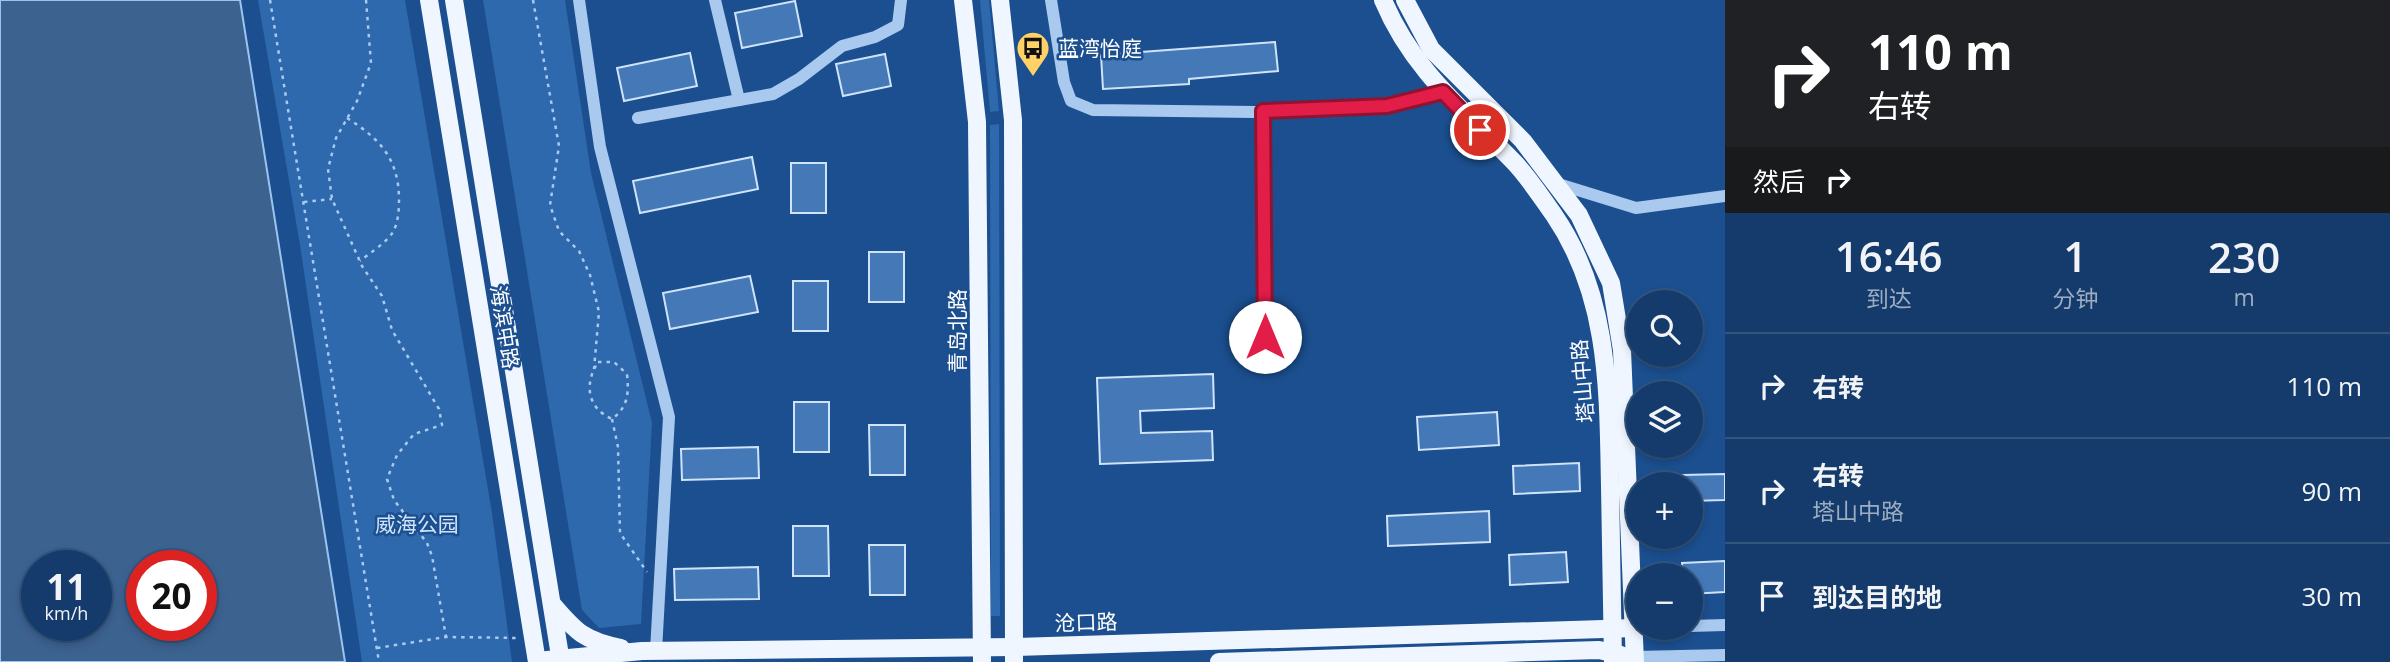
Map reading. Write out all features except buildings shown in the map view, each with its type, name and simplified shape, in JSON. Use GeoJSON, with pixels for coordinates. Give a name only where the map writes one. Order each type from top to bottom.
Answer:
{"type":"FeatureCollection","features":[{"type":"Feature","properties":{"kind":"main road","name":"海滨中路"},"geometry":{"type":"LineString","coordinates":[[429,0],[537,662]]}},
{"type":"Feature","properties":{"kind":"main road","name":"海滨中路"},"geometry":{"type":"LineString","coordinates":[[454,0],[561,660]]}},
{"type":"Feature","properties":{"kind":"main road","name":"青岛北路"},"geometry":{"type":"LineString","coordinates":[[964,0],[978,148],[981,655]]}},
{"type":"Feature","properties":{"kind":"main road"},"geometry":{"type":"LineString","coordinates":[[1000,0],[1013,120],[1014,655]]}},
{"type":"Feature","properties":{"kind":"main road","name":"塔山中路"},"geometry":{"type":"LineString","coordinates":[[1383,0],[1394,26],[1415,61],[1522,173],[1575,248],[1592,292],[1604,341],[1608,399],[1613,657]]}},
{"type":"Feature","properties":{"kind":"main road","name":"塔山中路"},"geometry":{"type":"LineString","coordinates":[[1405,0],[1431,50],[1523,141],[1596,245],[1611,283],[1619,318],[1633,563]]}},
{"type":"Feature","properties":{"kind":"main road"},"geometry":{"type":"LineString","coordinates":[[552,604],[572,628],[592,642],[649,651]]}},
{"type":"Feature","properties":{"kind":"main road","name":"沧口路"},"geometry":{"type":"LineString","coordinates":[[537,662],[649,651],[1014,655],[1316,638],[1626,628]]}},
{"type":"Feature","properties":{"kind":"main road","name":"塔山中路"},"geometry":{"type":"LineString","coordinates":[[1635,660],[1636,640]]}},
{"type":"Feature","properties":{"kind":"main road"},"geometry":{"type":"LineString","coordinates":[[1219,662],[1599,650],[1613,657],[1635,660]]}},
{"type":"Feature","properties":{"kind":"street"},"geometry":{"type":"LineString","coordinates":[[579,0],[600,147],[669,417],[660,589],[649,651]]}},
{"type":"Feature","properties":{"kind":"street"},"geometry":{"type":"LineString","coordinates":[[716,0],[739,100]]}},
{"type":"Feature","properties":{"kind":"street"},"geometry":{"type":"LineString","coordinates":[[638,118],[773,94],[799,79],[842,46],[875,37],[898,25],[901,0]]}},
{"type":"Feature","properties":{"kind":"street"},"geometry":{"type":"LineString","coordinates":[[1051,0],[1064,82],[1071,101],[1093,110],[1263,111],[1387,106],[1443,92]]}},
{"type":"Feature","properties":{"kind":"street"},"geometry":{"type":"LineString","coordinates":[[1263,111],[1265,337]]}},
{"type":"Feature","properties":{"kind":"street"},"geometry":{"type":"LineString","coordinates":[[1554,183],[1636,208],[1725,196]]}},
{"type":"Feature","properties":{"kind":"street"},"geometry":{"type":"LineString","coordinates":[[1703,626],[1725,625]]}},
{"type":"Feature","properties":{"kind":"street"},"geometry":{"type":"LineString","coordinates":[[1316,638],[1317,661]]}},
{"type":"Feature","properties":{"kind":"street"},"geometry":{"type":"LineString","coordinates":[[1635,660],[1725,655]]}},
{"type":"Feature","properties":{"kind":"path"},"geometry":{"type":"LineString","coordinates":[[270,0],[379,662]]}},
{"type":"Feature","properties":{"kind":"path"},"geometry":{"type":"LineString","coordinates":[[366,0],[371,64],[336,138],[327,169],[332,199],[360,261],[382,296],[392,330],[439,409],[442,425],[414,434],[397,455],[387,479],[394,500],[427,543],[432,556],[446,637]]}},
{"type":"Feature","properties":{"kind":"path"},"geometry":{"type":"LineString","coordinates":[[533,0],[559,146],[550,205],[559,231],[579,251],[590,275],[599,312],[594,369]]}},
{"type":"Feature","properties":{"kind":"path"},"geometry":{"type":"LineString","coordinates":[[347,118],[372,134],[389,153],[399,180],[399,212],[392,233],[360,261]]}},
{"type":"Feature","properties":{"kind":"path"},"geometry":{"type":"LineString","coordinates":[[304,202],[332,199]]}},
{"type":"Feature","properties":{"kind":"path"},"geometry":{"type":"LineString","coordinates":[[598,362],[614,362],[627,374],[628,392],[624,410],[612,419],[600,414],[591,403],[589,376],[598,362]]}},
{"type":"Feature","properties":{"kind":"path"},"geometry":{"type":"LineString","coordinates":[[612,419],[618,447],[620,533],[660,589]]}},
{"type":"Feature","properties":{"kind":"path"},"geometry":{"type":"LineString","coordinates":[[377,648],[446,637],[533,638]]}},
{"type":"Feature","properties":{"kind":"green space","name":"威海公园"},"geometry":{"type":"Polygon","coordinates":[[[258,0],[405,0],[492,513],[512,662],[362,662],[300,245],[258,0]]]}},
{"type":"Feature","properties":{"kind":"green space"},"geometry":{"type":"Polygon","coordinates":[[[483,0],[565,0],[591,173],[652,423],[641,624],[599,628],[582,610],[483,0]]]}},
{"type":"Feature","properties":{"kind":"green space"},"geometry":{"type":"Polygon","coordinates":[[[980,0],[989,0],[999,111],[990,112],[980,0]]]}},
{"type":"Feature","properties":{"kind":"green space"},"geometry":{"type":"Polygon","coordinates":[[[999,124],[1000,616],[991,616],[990,125],[999,124]]]}},
{"type":"Feature","properties":{"kind":"shaded area"},"geometry":{"type":"Polygon","coordinates":[[[0,0],[240,0],[345,662],[0,662],[0,0]]]}},
{"type":"Feature","properties":{"kind":"place","name":"蓝湾怡庭"},"geometry":{"type":"Point","coordinates":[1033,78]}},
{"type":"Feature","properties":{"kind":"route"},"geometry":{"type":"LineString","coordinates":[[1265,337],[1263,111],[1387,106],[1443,92],[1480,130]]}}]}
